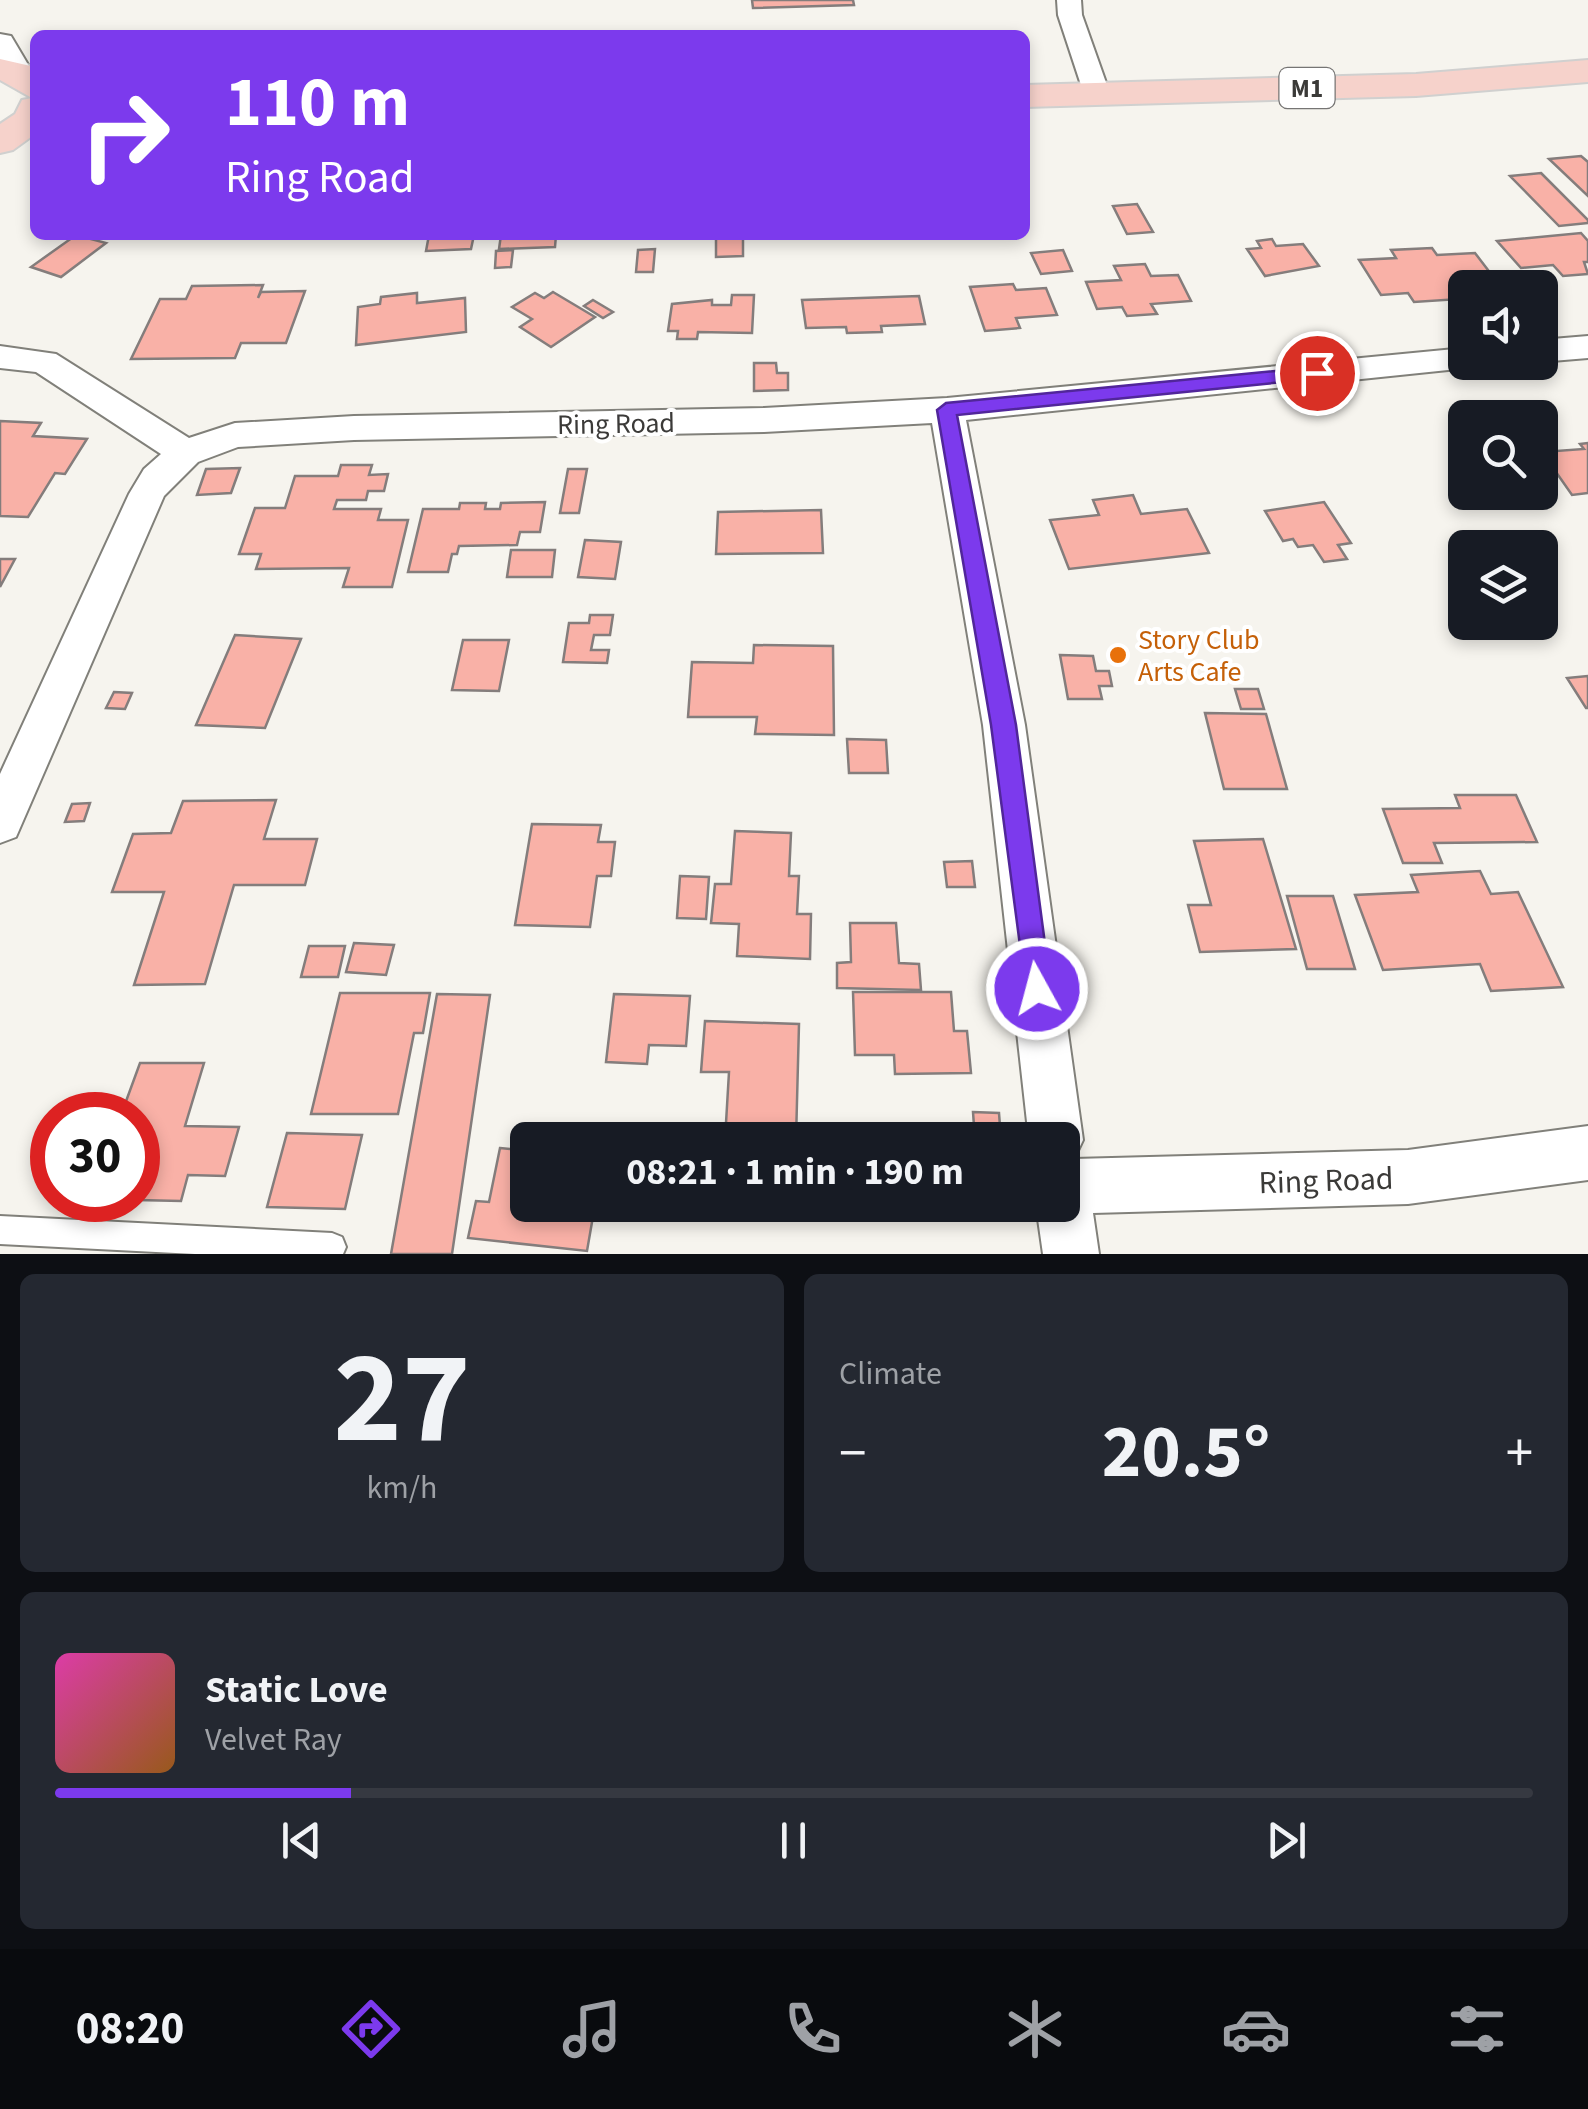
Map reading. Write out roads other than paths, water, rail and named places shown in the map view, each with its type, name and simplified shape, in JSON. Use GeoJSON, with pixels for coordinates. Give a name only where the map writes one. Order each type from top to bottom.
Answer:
{"type":"FeatureCollection","features":[{"type":"Feature","properties":{"kind":"highway","name":"M1"},"geometry":{"type":"LineString","coordinates":[[1030,96],[1416,85],[1588,71]]}},
{"type":"Feature","properties":{"kind":"highway"},"geometry":{"type":"LineString","coordinates":[[21,76],[30,116]]}},
{"type":"Feature","properties":{"kind":"highway"},"geometry":{"type":"LineString","coordinates":[[0,143],[30,121]]}},
{"type":"Feature","properties":{"kind":"highway"},"geometry":{"type":"LineString","coordinates":[[0,143],[30,140]]}},
{"type":"Feature","properties":{"kind":"highway"},"geometry":{"type":"LineString","coordinates":[[0,177],[30,166]]}},
{"type":"Feature","properties":{"kind":"street"},"geometry":{"type":"LineString","coordinates":[[1069,0],[1070,15],[1097,94]]}},
{"type":"Feature","properties":{"kind":"street"},"geometry":{"type":"LineString","coordinates":[[1558,349],[1588,346]]}},
{"type":"Feature","properties":{"kind":"street"},"geometry":{"type":"LineString","coordinates":[[0,358],[44,362],[185,453]]}},
{"type":"Feature","properties":{"kind":"street","name":"Ring Road"},"geometry":{"type":"LineString","coordinates":[[0,823],[147,494],[157,478],[185,453],[236,435],[764,420],[946,410],[1448,361]]}},
{"type":"Feature","properties":{"kind":"street"},"geometry":{"type":"LineString","coordinates":[[946,410],[1004,725],[1054,1122]]}},
{"type":"Feature","properties":{"kind":"street","name":"Ring Road"},"geometry":{"type":"LineString","coordinates":[[1080,1189],[1408,1177],[1588,1154]]}},
{"type":"Feature","properties":{"kind":"street"},"geometry":{"type":"LineString","coordinates":[[1066,1222],[1071,1254]]}},
{"type":"Feature","properties":{"kind":"lane"},"geometry":{"type":"LineString","coordinates":[[0,1230],[332,1247]]}},
{"type":"Feature","properties":{"kind":"place","name":"Story Club Arts Cafe"},"geometry":{"type":"Point","coordinates":[1118,655]}}]}
